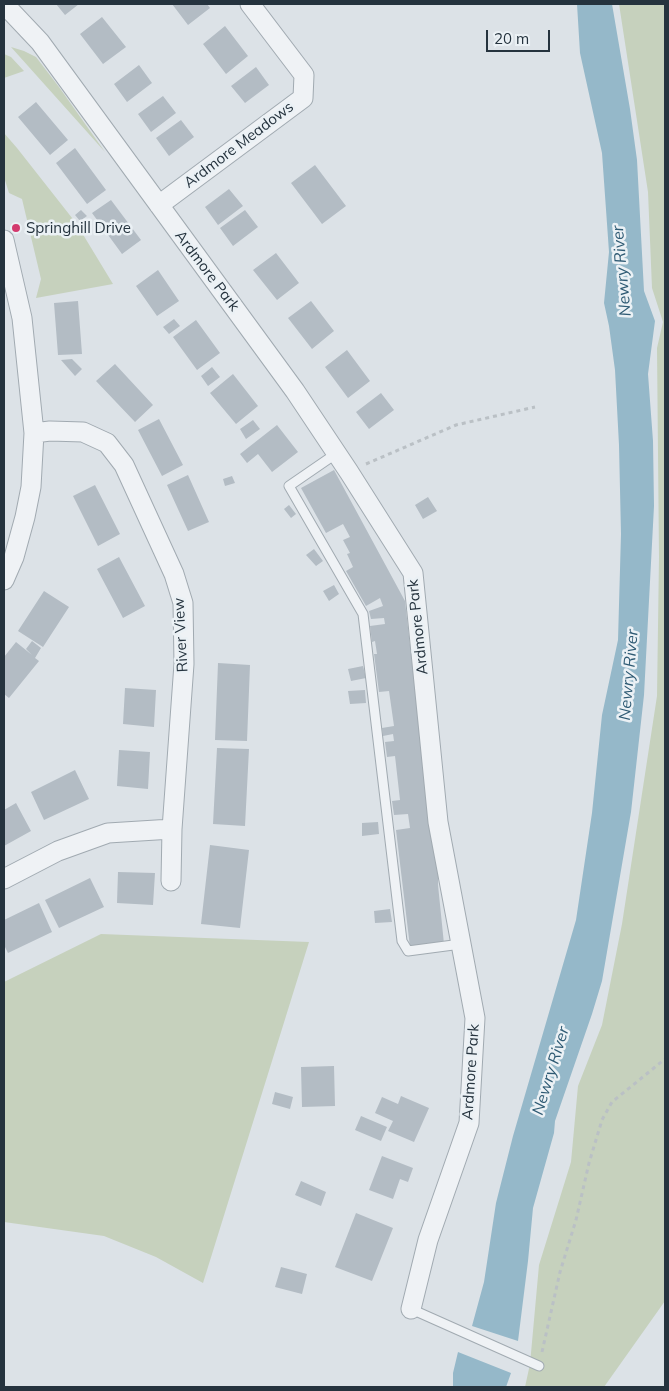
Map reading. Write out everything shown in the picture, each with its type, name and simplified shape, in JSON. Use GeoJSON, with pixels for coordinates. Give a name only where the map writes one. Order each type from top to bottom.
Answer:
{"type":"FeatureCollection","features":[{"type":"Feature","properties":{"kind":"street","name":"Ardmore Park"},"geometry":{"type":"LineString","coordinates":[[4,4],[40,42],[261,343],[337,453],[413,573],[438,822],[475,1018],[469,1123],[428,1240],[411,1309]]}},
{"type":"Feature","properties":{"kind":"street","name":"Ardmore Meadows"},"geometry":{"type":"LineString","coordinates":[[159,205],[302,98],[304,75],[250,4]]}},
{"type":"Feature","properties":{"kind":"street"},"geometry":{"type":"LineString","coordinates":[[4,240],[22,318],[34,433],[31,487],[25,517],[14,557],[4,580]]}},
{"type":"Feature","properties":{"kind":"street","name":"River View"},"geometry":{"type":"LineString","coordinates":[[34,433],[50,431],[83,432],[107,443],[124,465],[174,574],[182,603],[184,664],[172,829],[171,881]]}},
{"type":"Feature","properties":{"kind":"street"},"geometry":{"type":"LineString","coordinates":[[4,879],[58,851],[108,833],[172,829]]}},
{"type":"Feature","properties":{"kind":"lane"},"geometry":{"type":"LineString","coordinates":[[337,453],[289,486],[363,614],[402,941],[408,952],[461,944]]}},
{"type":"Feature","properties":{"kind":"lane"},"geometry":{"type":"LineString","coordinates":[[411,1309],[539,1366]]}},
{"type":"Feature","properties":{"kind":"path"},"geometry":{"type":"LineString","coordinates":[[349,472],[456,425],[535,406]]}},
{"type":"Feature","properties":{"kind":"path"},"geometry":{"type":"LineString","coordinates":[[539,1366],[560,1272],[576,1220],[589,1163],[602,1120],[612,1102],[665,1059]]}},
{"type":"Feature","properties":{"kind":"green space"},"geometry":{"type":"Polygon","coordinates":[[[619,4],[665,4],[665,1301],[604,1387],[525,1387],[530,1364],[539,1265],[571,1162],[578,1086],[602,1025],[622,924],[657,696],[659,557],[657,348],[663,322],[652,288],[648,192],[619,4]]]}},
{"type":"Feature","properties":{"kind":"green space"},"geometry":{"type":"Polygon","coordinates":[[[11,47],[36,57],[105,152],[11,47]]]}},
{"type":"Feature","properties":{"kind":"green space"},"geometry":{"type":"Polygon","coordinates":[[[4,54],[11,57],[24,71],[4,78],[4,54]]]}},
{"type":"Feature","properties":{"kind":"green space"},"geometry":{"type":"Polygon","coordinates":[[[4,133],[76,223],[113,284],[36,298],[41,279],[22,199],[9,193],[4,177],[4,133]]]}},
{"type":"Feature","properties":{"kind":"green space"},"geometry":{"type":"Polygon","coordinates":[[[101,934],[309,942],[203,1283],[156,1257],[104,1236],[4,1222],[4,982],[101,934]]]}},
{"type":"Feature","properties":{"kind":"water","name":"Newry River"},"geometry":{"type":"Polygon","coordinates":[[[577,4],[612,4],[630,109],[637,160],[644,291],[655,321],[648,374],[653,441],[654,506],[644,695],[631,812],[602,981],[555,1121],[554,1133],[533,1208],[518,1341],[472,1326],[484,1282],[496,1203],[513,1136],[576,920],[592,813],[602,715],[618,640],[621,534],[619,445],[615,370],[604,303],[609,252],[602,153],[580,53],[577,4]]]}},
{"type":"Feature","properties":{"kind":"water"},"geometry":{"type":"Polygon","coordinates":[[[458,1352],[511,1373],[506,1387],[453,1387],[453,1373],[458,1352]]]}},
{"type":"Feature","properties":{"kind":"building"},"geometry":{"type":"Polygon","coordinates":[[[56,4],[79,4],[65,15],[56,4]]]}},
{"type":"Feature","properties":{"kind":"building"},"geometry":{"type":"Polygon","coordinates":[[[172,4],[207,4],[210,8],[188,25],[172,4]]]}},
{"type":"Feature","properties":{"kind":"building"},"geometry":{"type":"Polygon","coordinates":[[[102,17],[126,47],[103,64],[80,34],[102,17]]]}},
{"type":"Feature","properties":{"kind":"building"},"geometry":{"type":"Polygon","coordinates":[[[225,26],[248,56],[226,74],[203,44],[225,26]]]}},
{"type":"Feature","properties":{"kind":"building"},"geometry":{"type":"Polygon","coordinates":[[[139,65],[152,83],[127,102],[114,84],[139,65]]]}},
{"type":"Feature","properties":{"kind":"building"},"geometry":{"type":"Polygon","coordinates":[[[256,67],[269,85],[245,103],[231,86],[256,67]]]}},
{"type":"Feature","properties":{"kind":"building"},"geometry":{"type":"Polygon","coordinates":[[[163,96],[176,113],[151,132],[138,114],[163,96]]]}},
{"type":"Feature","properties":{"kind":"building"},"geometry":{"type":"Polygon","coordinates":[[[36,102],[68,140],[50,155],[18,117],[36,102]]]}},
{"type":"Feature","properties":{"kind":"building"},"geometry":{"type":"Polygon","coordinates":[[[181,120],[194,137],[169,156],[156,138],[181,120]]]}},
{"type":"Feature","properties":{"kind":"building"},"geometry":{"type":"Polygon","coordinates":[[[75,148],[106,190],[87,204],[56,163],[75,148]]]}},
{"type":"Feature","properties":{"kind":"building"},"geometry":{"type":"Polygon","coordinates":[[[315,165],[346,206],[322,224],[291,183],[315,165]]]}},
{"type":"Feature","properties":{"kind":"building"},"geometry":{"type":"Polygon","coordinates":[[[229,189],[243,206],[218,225],[205,207],[229,189]]]}},
{"type":"Feature","properties":{"kind":"building"},"geometry":{"type":"Polygon","coordinates":[[[111,200],[141,240],[122,254],[92,213],[111,200]]]}},
{"type":"Feature","properties":{"kind":"building"},"geometry":{"type":"Polygon","coordinates":[[[81,210],[87,216],[80,221],[75,215],[81,210]]]}},
{"type":"Feature","properties":{"kind":"building"},"geometry":{"type":"Polygon","coordinates":[[[245,210],[258,227],[233,246],[220,228],[245,210]]]}},
{"type":"Feature","properties":{"kind":"building"},"geometry":{"type":"Polygon","coordinates":[[[276,253],[299,283],[277,300],[253,270],[276,253]]]}},
{"type":"Feature","properties":{"kind":"building"},"geometry":{"type":"Polygon","coordinates":[[[158,270],[179,301],[157,316],[136,286],[158,270]]]}},
{"type":"Feature","properties":{"kind":"building"},"geometry":{"type":"Polygon","coordinates":[[[78,301],[82,354],[58,355],[54,303],[78,301]]]}},
{"type":"Feature","properties":{"kind":"building"},"geometry":{"type":"Polygon","coordinates":[[[311,301],[334,331],[312,349],[288,318],[311,301]]]}},
{"type":"Feature","properties":{"kind":"building"},"geometry":{"type":"Polygon","coordinates":[[[174,319],[180,326],[169,334],[163,327],[174,319]]]}},
{"type":"Feature","properties":{"kind":"building"},"geometry":{"type":"Polygon","coordinates":[[[196,320],[220,353],[197,370],[173,337],[196,320]]]}},
{"type":"Feature","properties":{"kind":"building"},"geometry":{"type":"Polygon","coordinates":[[[347,350],[370,381],[348,398],[325,367],[347,350]]]}},
{"type":"Feature","properties":{"kind":"building"},"geometry":{"type":"Polygon","coordinates":[[[72,359],[82,369],[75,376],[61,360],[72,359]]]}},
{"type":"Feature","properties":{"kind":"building"},"geometry":{"type":"Polygon","coordinates":[[[115,364],[153,405],[135,422],[96,381],[115,364]]]}},
{"type":"Feature","properties":{"kind":"building"},"geometry":{"type":"Polygon","coordinates":[[[212,367],[220,377],[208,386],[201,376],[212,367]]]}},
{"type":"Feature","properties":{"kind":"building"},"geometry":{"type":"Polygon","coordinates":[[[233,374],[258,406],[236,424],[210,393],[233,374]]]}},
{"type":"Feature","properties":{"kind":"building"},"geometry":{"type":"Polygon","coordinates":[[[381,393],[394,410],[369,429],[356,412],[381,393]]]}},
{"type":"Feature","properties":{"kind":"building"},"geometry":{"type":"Polygon","coordinates":[[[159,419],[183,465],[162,476],[138,430],[159,419]]]}},
{"type":"Feature","properties":{"kind":"building"},"geometry":{"type":"Polygon","coordinates":[[[253,420],[260,429],[246,439],[240,429],[253,420]]]}},
{"type":"Feature","properties":{"kind":"building"},"geometry":{"type":"Polygon","coordinates":[[[277,425],[298,452],[272,472],[258,454],[247,463],[240,454],[277,425]]]}},
{"type":"Feature","properties":{"kind":"building"},"geometry":{"type":"Polygon","coordinates":[[[334,470],[405,601],[438,869],[444,944],[410,947],[396,830],[410,828],[408,814],[394,815],[392,801],[400,800],[395,756],[387,757],[385,742],[394,741],[393,734],[383,736],[382,728],[394,726],[389,691],[379,692],[374,654],[377,654],[375,641],[372,642],[370,626],[385,624],[384,618],[371,619],[369,611],[383,606],[380,598],[366,606],[346,571],[353,567],[347,554],[350,553],[343,540],[350,537],[343,524],[326,533],[301,488],[334,470]]]}},
{"type":"Feature","properties":{"kind":"building"},"geometry":{"type":"Polygon","coordinates":[[[188,475],[209,522],[188,531],[167,485],[188,475]]]}},
{"type":"Feature","properties":{"kind":"building"},"geometry":{"type":"Polygon","coordinates":[[[232,476],[235,483],[225,486],[223,479],[232,476]]]}},
{"type":"Feature","properties":{"kind":"building"},"geometry":{"type":"Polygon","coordinates":[[[95,485],[120,534],[98,546],[73,496],[95,485]]]}},
{"type":"Feature","properties":{"kind":"building"},"geometry":{"type":"Polygon","coordinates":[[[428,497],[437,511],[423,519],[415,505],[428,497]]]}},
{"type":"Feature","properties":{"kind":"building"},"geometry":{"type":"Polygon","coordinates":[[[289,505],[296,514],[291,518],[284,509],[289,505]]]}},
{"type":"Feature","properties":{"kind":"building"},"geometry":{"type":"Polygon","coordinates":[[[314,549],[323,561],[316,566],[306,555],[314,549]]]}},
{"type":"Feature","properties":{"kind":"building"},"geometry":{"type":"Polygon","coordinates":[[[119,557],[145,606],[123,618],[97,569],[119,557]]]}},
{"type":"Feature","properties":{"kind":"building"},"geometry":{"type":"Polygon","coordinates":[[[334,585],[339,594],[329,601],[323,591],[334,585]]]}},
{"type":"Feature","properties":{"kind":"building"},"geometry":{"type":"Polygon","coordinates":[[[44,591],[69,607],[43,647],[18,631],[44,591]]]}},
{"type":"Feature","properties":{"kind":"building"},"geometry":{"type":"Polygon","coordinates":[[[32,641],[41,648],[35,658],[39,661],[9,698],[4,694],[4,657],[16,642],[32,655],[26,649],[32,641]]]}},
{"type":"Feature","properties":{"kind":"building"},"geometry":{"type":"Polygon","coordinates":[[[218,663],[250,665],[247,741],[215,740],[218,663]]]}},
{"type":"Feature","properties":{"kind":"building"},"geometry":{"type":"Polygon","coordinates":[[[363,666],[366,678],[351,681],[348,669],[363,666]]]}},
{"type":"Feature","properties":{"kind":"building"},"geometry":{"type":"Polygon","coordinates":[[[125,688],[156,690],[154,727],[123,724],[125,688]]]}},
{"type":"Feature","properties":{"kind":"building"},"geometry":{"type":"Polygon","coordinates":[[[365,690],[366,703],[350,704],[348,691],[365,690]]]}},
{"type":"Feature","properties":{"kind":"building"},"geometry":{"type":"Polygon","coordinates":[[[217,748],[249,749],[245,826],[213,824],[217,748]]]}},
{"type":"Feature","properties":{"kind":"building"},"geometry":{"type":"Polygon","coordinates":[[[119,750],[150,752],[148,789],[117,786],[119,750]]]}},
{"type":"Feature","properties":{"kind":"building"},"geometry":{"type":"Polygon","coordinates":[[[75,770],[89,799],[44,820],[31,792],[75,770]]]}},
{"type":"Feature","properties":{"kind":"building"},"geometry":{"type":"Polygon","coordinates":[[[16,803],[31,831],[4,846],[4,810],[16,803]]]}},
{"type":"Feature","properties":{"kind":"building"},"geometry":{"type":"Polygon","coordinates":[[[378,822],[379,834],[362,836],[362,823],[378,822]]]}},
{"type":"Feature","properties":{"kind":"building"},"geometry":{"type":"Polygon","coordinates":[[[210,845],[249,850],[240,928],[201,924],[210,845]]]}},
{"type":"Feature","properties":{"kind":"building"},"geometry":{"type":"Polygon","coordinates":[[[118,872],[155,873],[153,905],[117,903],[118,872]]]}},
{"type":"Feature","properties":{"kind":"building"},"geometry":{"type":"Polygon","coordinates":[[[90,878],[104,907],[59,928],[45,900],[90,878]]]}},
{"type":"Feature","properties":{"kind":"building"},"geometry":{"type":"Polygon","coordinates":[[[39,903],[52,932],[8,953],[4,945],[4,920],[39,903]]]}},
{"type":"Feature","properties":{"kind":"building"},"geometry":{"type":"Polygon","coordinates":[[[390,909],[392,922],[375,923],[374,911],[390,909]]]}},
{"type":"Feature","properties":{"kind":"building"},"geometry":{"type":"Polygon","coordinates":[[[334,1066],[335,1106],[302,1107],[301,1067],[334,1066]]]}},
{"type":"Feature","properties":{"kind":"building"},"geometry":{"type":"Polygon","coordinates":[[[275,1092],[293,1097],[290,1109],[272,1104],[275,1092]]]}},
{"type":"Feature","properties":{"kind":"building"},"geometry":{"type":"Polygon","coordinates":[[[401,1096],[429,1108],[414,1142],[388,1131],[393,1121],[375,1113],[382,1097],[398,1104],[401,1096]]]}},
{"type":"Feature","properties":{"kind":"building"},"geometry":{"type":"Polygon","coordinates":[[[361,1116],[387,1127],[381,1141],[355,1130],[361,1116]]]}},
{"type":"Feature","properties":{"kind":"building"},"geometry":{"type":"Polygon","coordinates":[[[382,1156],[413,1168],[408,1182],[400,1179],[393,1199],[369,1190],[382,1156]]]}},
{"type":"Feature","properties":{"kind":"building"},"geometry":{"type":"Polygon","coordinates":[[[301,1181],[326,1192],[321,1206],[295,1195],[301,1181]]]}},
{"type":"Feature","properties":{"kind":"building"},"geometry":{"type":"Polygon","coordinates":[[[356,1213],[393,1228],[372,1281],[335,1267],[356,1213]]]}},
{"type":"Feature","properties":{"kind":"building"},"geometry":{"type":"Polygon","coordinates":[[[281,1267],[307,1274],[302,1294],[275,1287],[281,1267]]]}},
{"type":"Feature","properties":{"kind":"place","name":"Springhill Drive"},"geometry":{"type":"Point","coordinates":[16,228]}}]}
